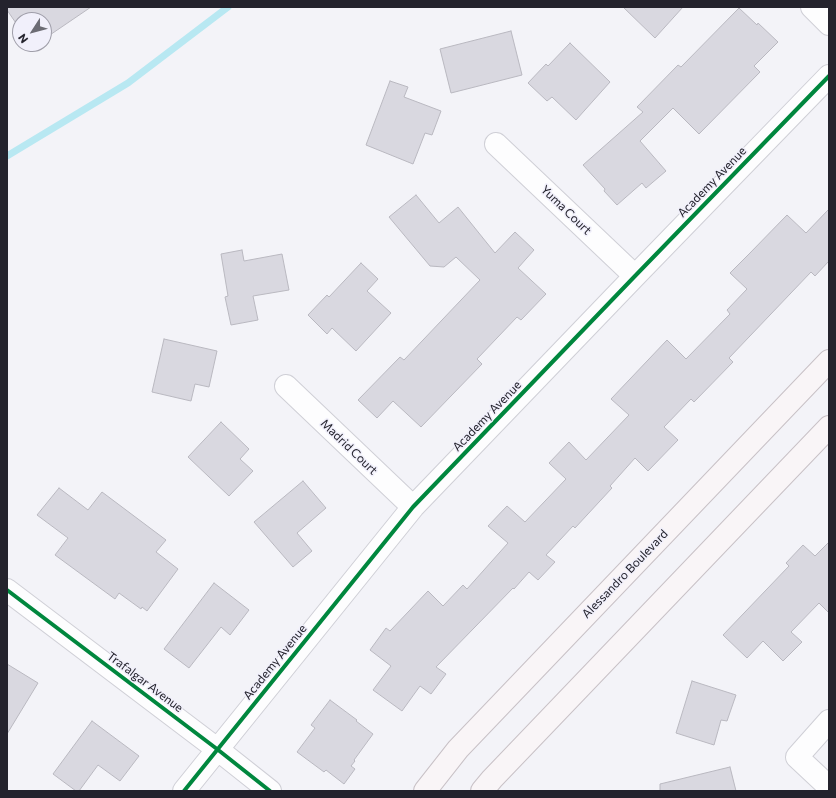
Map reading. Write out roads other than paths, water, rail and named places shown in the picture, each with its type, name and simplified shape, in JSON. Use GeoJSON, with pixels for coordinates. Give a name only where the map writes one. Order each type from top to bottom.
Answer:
{"type":"FeatureCollection","features":[{"type":"Feature","properties":{"kind":"main road","name":"Alessandro Boulevard"},"geometry":{"type":"LineString","coordinates":[[425,791],[458,749],[829,361]]}},
{"type":"Feature","properties":{"kind":"main road"},"geometry":{"type":"LineString","coordinates":[[482,791],[497,773],[829,427]]}},
{"type":"Feature","properties":{"kind":"street"},"geometry":{"type":"LineString","coordinates":[[812,7],[829,24]]}},
{"type":"Feature","properties":{"kind":"street","name":"Academy Avenue"},"geometry":{"type":"LineString","coordinates":[[184,791],[217,748],[413,507],[829,76]]}},
{"type":"Feature","properties":{"kind":"street","name":"Yuma Court"},"geometry":{"type":"LineString","coordinates":[[496,144],[635,276]]}},
{"type":"Feature","properties":{"kind":"street","name":"Madrid Court"},"geometry":{"type":"LineString","coordinates":[[286,386],[413,507]]}},
{"type":"Feature","properties":{"kind":"street","name":"Trafalgar Avenue"},"geometry":{"type":"LineString","coordinates":[[7,590],[217,748],[270,791]]}},
{"type":"Feature","properties":{"kind":"street"},"geometry":{"type":"LineString","coordinates":[[829,721],[797,756],[829,787]]}},
{"type":"Feature","properties":{"kind":"waterway"},"geometry":{"type":"LineString","coordinates":[[7,156],[128,83],[228,7]]}}]}
